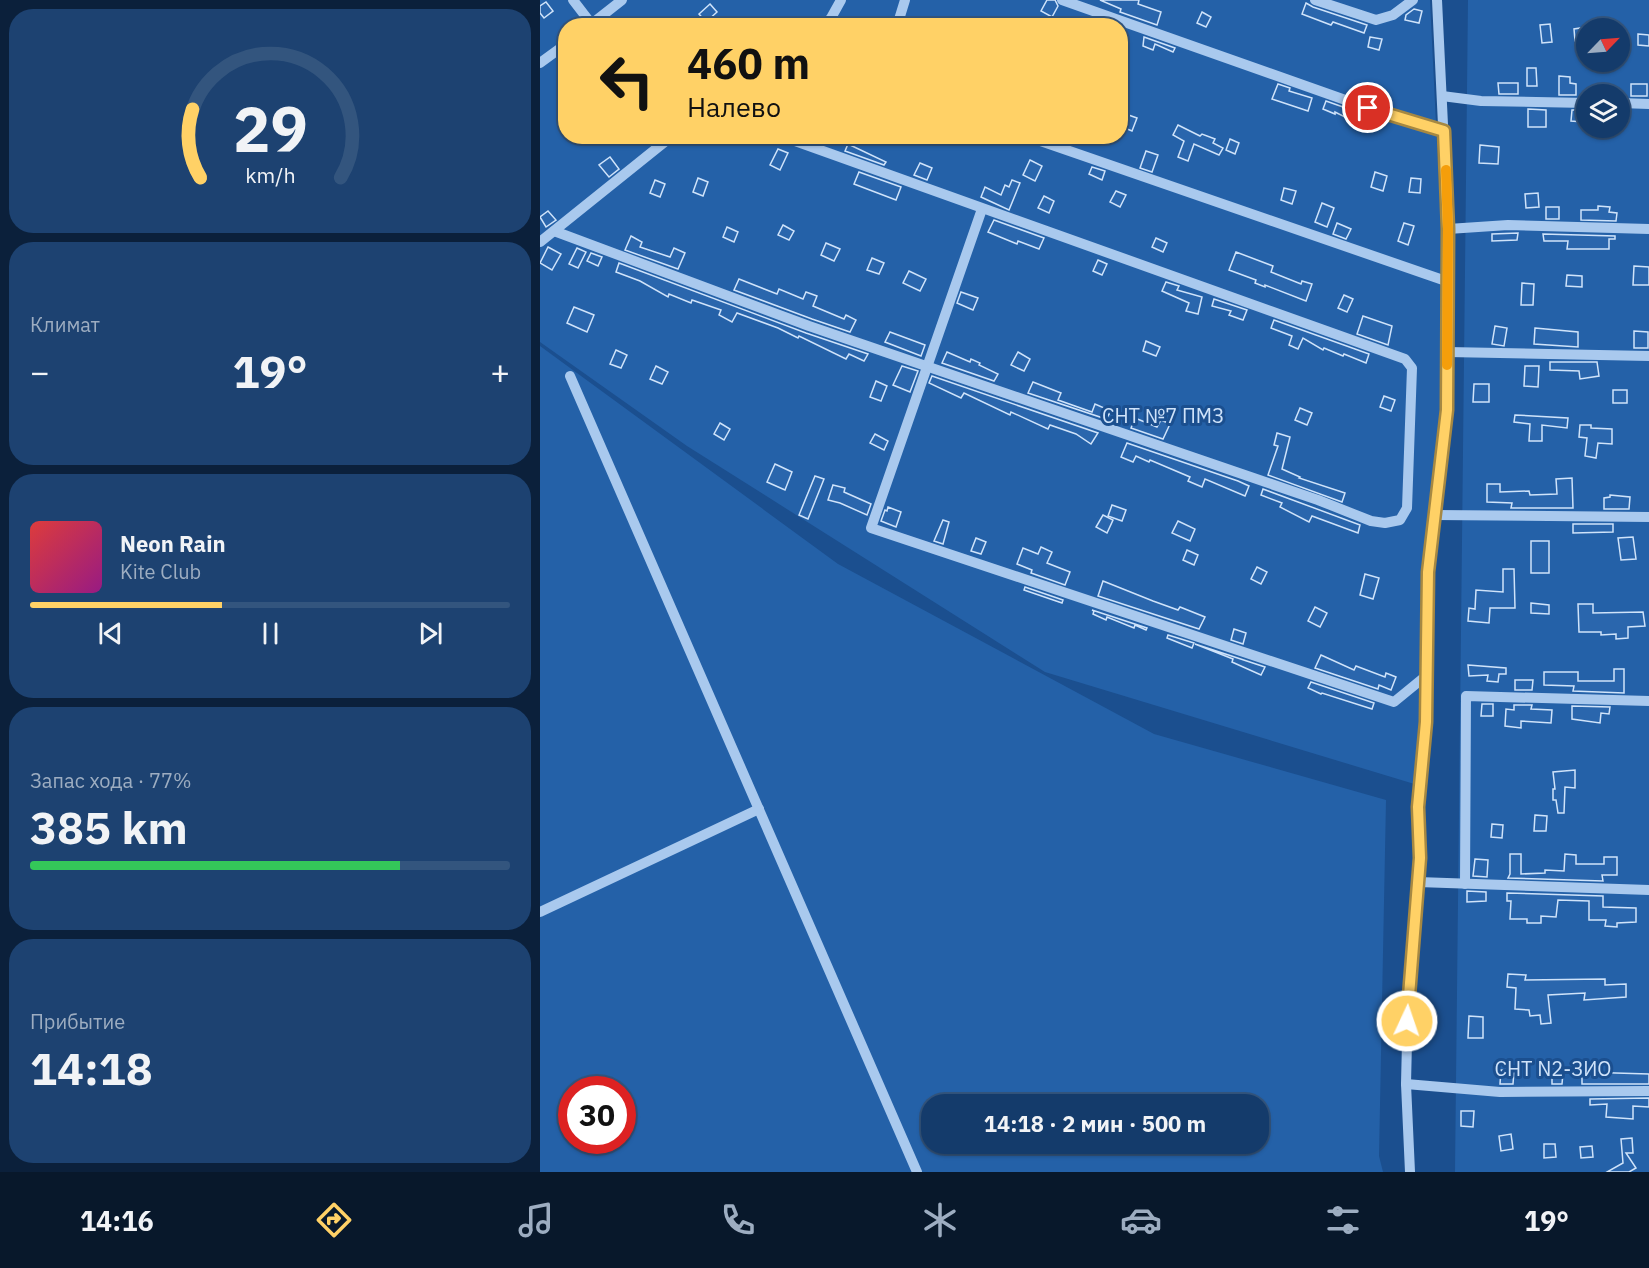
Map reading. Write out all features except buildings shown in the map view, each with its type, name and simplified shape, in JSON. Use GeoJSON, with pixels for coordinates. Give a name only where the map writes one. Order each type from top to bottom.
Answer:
{"type":"FeatureCollection","features":[{"type":"Feature","properties":{"kind":"street"},"geometry":{"type":"LineString","coordinates":[[573,0],[586,18]]}},
{"type":"Feature","properties":{"kind":"street"},"geometry":{"type":"LineString","coordinates":[[600,18],[622,0]]}},
{"type":"Feature","properties":{"kind":"street"},"geometry":{"type":"LineString","coordinates":[[831,18],[841,0]]}},
{"type":"Feature","properties":{"kind":"street"},"geometry":{"type":"LineString","coordinates":[[899,18],[905,0]]}},
{"type":"Feature","properties":{"kind":"street"},"geometry":{"type":"LineString","coordinates":[[1062,0],[1113,18]]}},
{"type":"Feature","properties":{"kind":"street"},"geometry":{"type":"LineString","coordinates":[[1315,0],[1376,20],[1394,15],[1413,0]]}},
{"type":"Feature","properties":{"kind":"street"},"geometry":{"type":"LineString","coordinates":[[1410,1172],[1406,1084],[1408,1000],[1420,858],[1418,807],[1426,722],[1428,572],[1447,410],[1448,229],[1437,0]]}},
{"type":"Feature","properties":{"kind":"street"},"geometry":{"type":"LineString","coordinates":[[1128,23],[1368,108],[1444,131]]}},
{"type":"Feature","properties":{"kind":"street"},"geometry":{"type":"LineString","coordinates":[[540,63],[558,50]]}},
{"type":"Feature","properties":{"kind":"street"},"geometry":{"type":"LineString","coordinates":[[1442,96],[1481,101],[1576,103]]}},
{"type":"Feature","properties":{"kind":"street"},"geometry":{"type":"LineString","coordinates":[[1630,103],[1649,104]]}},
{"type":"Feature","properties":{"kind":"street"},"geometry":{"type":"LineString","coordinates":[[540,243],[662,144]]}},
{"type":"Feature","properties":{"kind":"street"},"geometry":{"type":"LineString","coordinates":[[554,231],[809,326],[1318,500],[1371,521],[1385,523],[1400,520],[1407,508],[1412,368],[1405,359],[803,144]]}},
{"type":"Feature","properties":{"kind":"street"},"geometry":{"type":"LineString","coordinates":[[1049,144],[1443,280]]}},
{"type":"Feature","properties":{"kind":"street"},"geometry":{"type":"LineString","coordinates":[[982,209],[871,528],[1394,702],[1427,675]]}},
{"type":"Feature","properties":{"kind":"street"},"geometry":{"type":"LineString","coordinates":[[1448,229],[1509,225],[1649,229]]}},
{"type":"Feature","properties":{"kind":"street"},"geometry":{"type":"LineString","coordinates":[[1447,352],[1649,356]]}},
{"type":"Feature","properties":{"kind":"street"},"geometry":{"type":"LineString","coordinates":[[570,376],[917,1172]]}},
{"type":"Feature","properties":{"kind":"street"},"geometry":{"type":"LineString","coordinates":[[1435,515],[1649,517]]}},
{"type":"Feature","properties":{"kind":"street"},"geometry":{"type":"LineString","coordinates":[[1466,884],[1466,696],[1649,701]]}},
{"type":"Feature","properties":{"kind":"street"},"geometry":{"type":"LineString","coordinates":[[540,912],[759,809]]}},
{"type":"Feature","properties":{"kind":"street"},"geometry":{"type":"LineString","coordinates":[[1418,882],[1649,890]]}},
{"type":"Feature","properties":{"kind":"street"},"geometry":{"type":"LineString","coordinates":[[1406,1084],[1500,1092],[1649,1091]]}},
{"type":"Feature","properties":{"kind":"green space","name":"СНТ №7 ПМЗ"},"geometry":{"type":"Polygon","coordinates":[[[540,0],[1430,0],[1447,352],[1421,786],[1045,672],[687,446],[540,342],[540,0]]]}},
{"type":"Feature","properties":{"kind":"green space","name":"СНТ N2-ЗИО"},"geometry":{"type":"Polygon","coordinates":[[[1468,0],[1649,0],[1649,1172],[1455,1172],[1468,0]]]}},
{"type":"Feature","properties":{"kind":"green space"},"geometry":{"type":"Polygon","coordinates":[[[540,346],[838,564],[1154,734],[1386,800],[1379,1156],[1383,1172],[540,1172],[540,346]]]}},
{"type":"Feature","properties":{"kind":"slow traffic"},"geometry":{"type":"LineString","coordinates":[[1446,170],[1447,365]]}},
{"type":"Feature","properties":{"kind":"route"},"geometry":{"type":"LineString","coordinates":[[1368,108],[1444,131],[1448,229],[1447,410],[1428,572],[1426,722],[1418,807],[1420,858],[1407,1021]]}}]}
